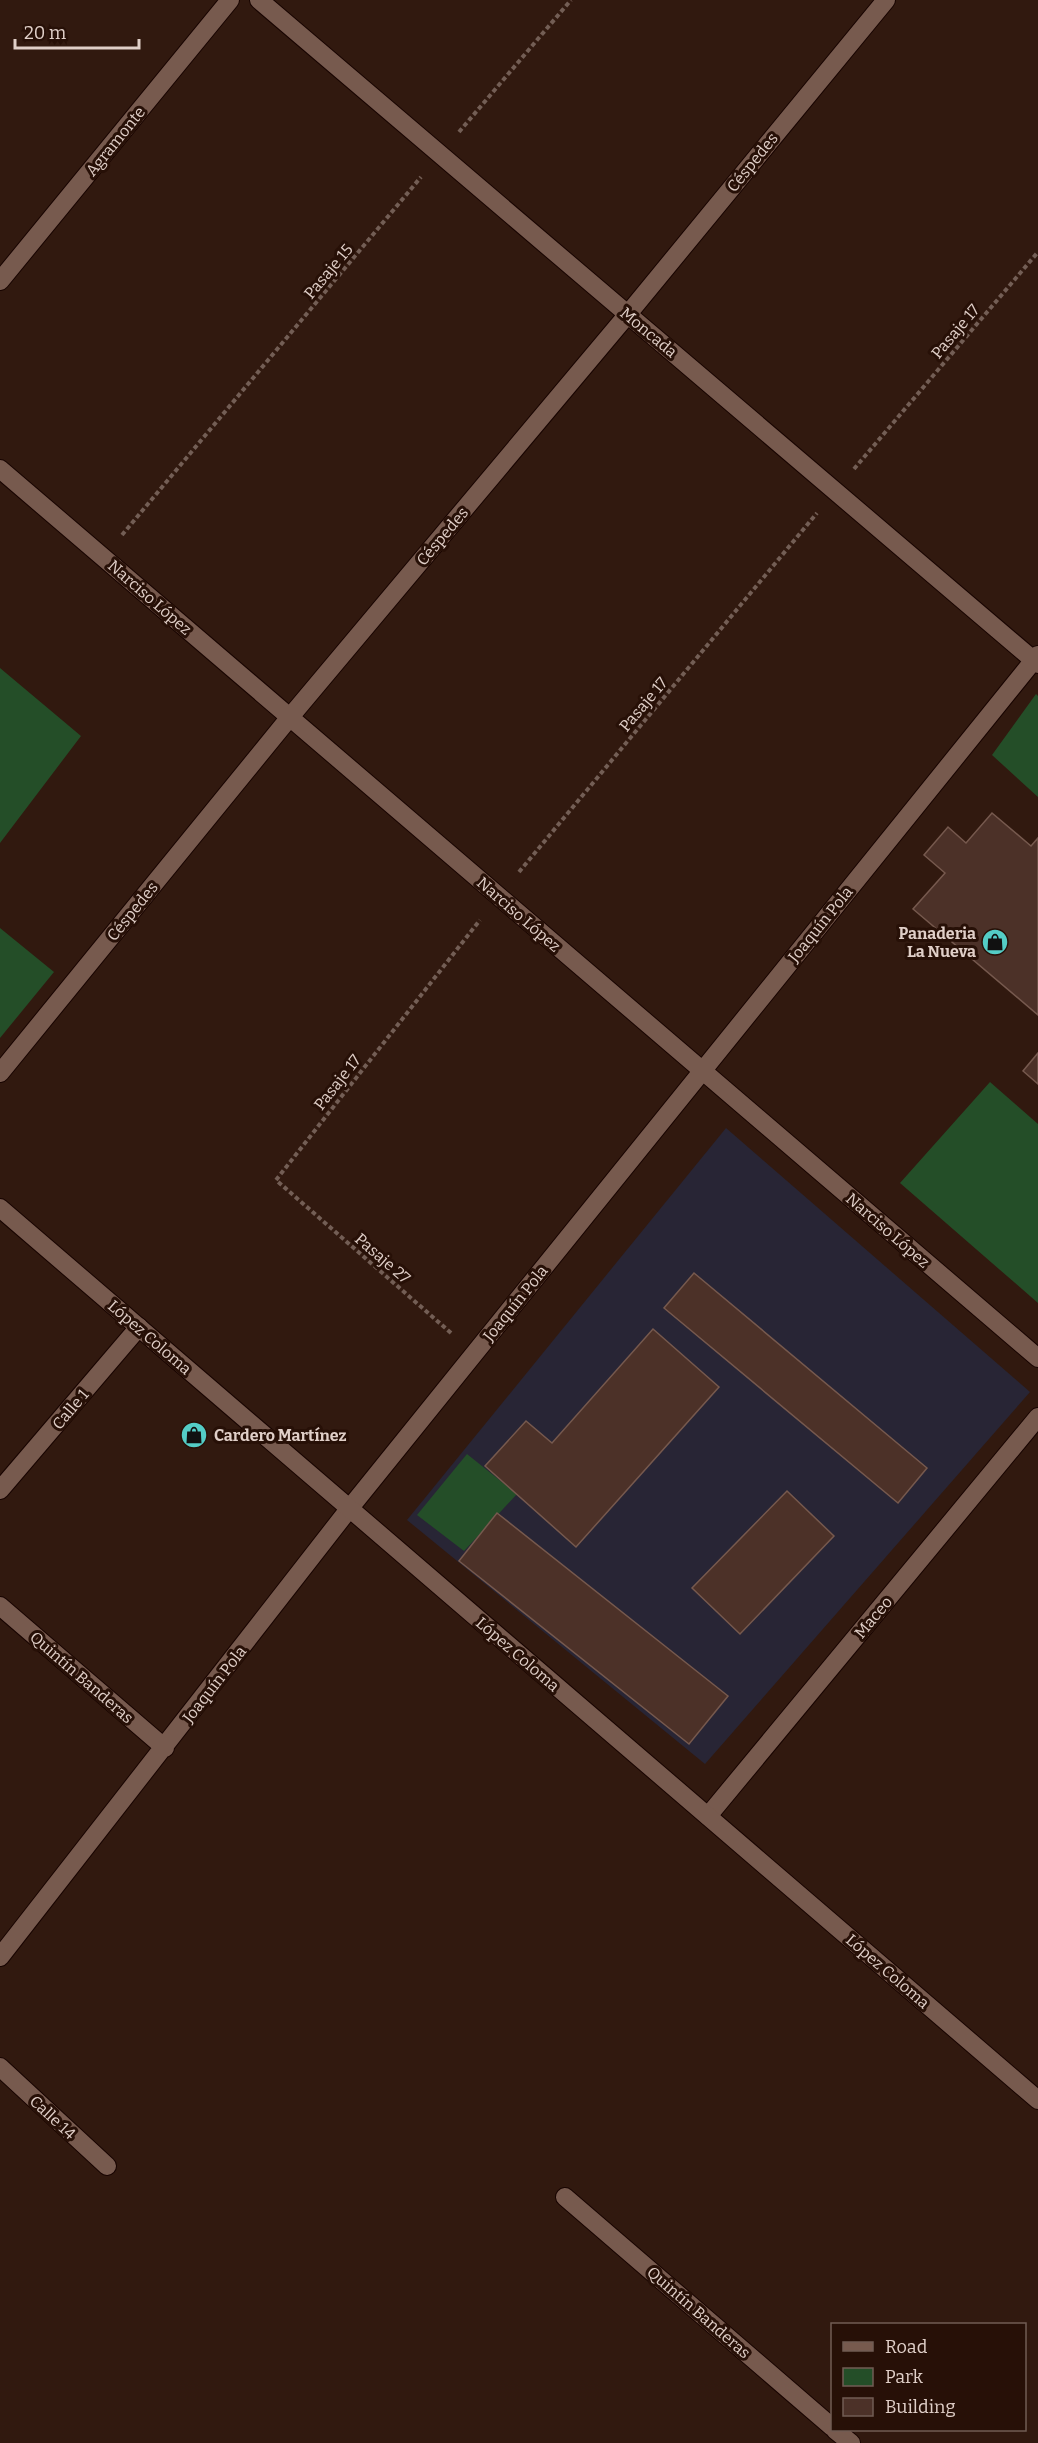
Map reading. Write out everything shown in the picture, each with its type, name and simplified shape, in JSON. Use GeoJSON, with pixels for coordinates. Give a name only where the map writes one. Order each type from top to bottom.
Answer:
{"type":"FeatureCollection","features":[{"type":"Feature","properties":{"kind":"street","name":"Agramonte"},"geometry":{"type":"LineString","coordinates":[[0,281],[230,0]]}},
{"type":"Feature","properties":{"kind":"street","name":"Moncada"},"geometry":{"type":"LineString","coordinates":[[259,0],[1037,659]]}},
{"type":"Feature","properties":{"kind":"street","name":"Céspedes"},"geometry":{"type":"LineString","coordinates":[[0,1074],[290,717],[628,314],[886,0]]}},
{"type":"Feature","properties":{"kind":"street","name":"Narciso López"},"geometry":{"type":"LineString","coordinates":[[0,469],[1038,1358]]}},
{"type":"Feature","properties":{"kind":"street","name":"Joaquín Pola"},"geometry":{"type":"LineString","coordinates":[[0,1957],[349,1509],[702,1070],[1037,659]]}},
{"type":"Feature","properties":{"kind":"street","name":"López Coloma"},"geometry":{"type":"LineString","coordinates":[[0,1208],[708,1816],[1036,2093]]}},
{"type":"Feature","properties":{"kind":"street","name":"Calle 1"},"geometry":{"type":"LineString","coordinates":[[0,1490],[139,1327]]}},
{"type":"Feature","properties":{"kind":"street","name":"Maceo"},"geometry":{"type":"LineString","coordinates":[[708,1816],[1038,1417]]}},
{"type":"Feature","properties":{"kind":"street","name":"Quintín Banderas"},"geometry":{"type":"LineString","coordinates":[[0,1606],[165,1748]]}},
{"type":"Feature","properties":{"kind":"street","name":"Calle 14"},"geometry":{"type":"LineString","coordinates":[[0,2067],[107,2166]]}},
{"type":"Feature","properties":{"kind":"street","name":"Quintín Banderas"},"geometry":{"type":"LineString","coordinates":[[565,2197],[831,2425]]}},
{"type":"Feature","properties":{"kind":"street","name":"Quintín Banderas"},"geometry":{"type":"LineString","coordinates":[[837,2431],[851,2443]]}},
{"type":"Feature","properties":{"kind":"path","name":"Pasaje 15"},"geometry":{"type":"LineString","coordinates":[[103,557],[571,0]]}},
{"type":"Feature","properties":{"kind":"path","name":"Pasaje 17"},"geometry":{"type":"LineString","coordinates":[[276,1180],[499,896],[1038,252]]}},
{"type":"Feature","properties":{"kind":"path","name":"Pasaje 27"},"geometry":{"type":"LineString","coordinates":[[276,1180],[474,1353]]}},
{"type":"Feature","properties":{"kind":"shaded area"},"geometry":{"type":"Polygon","coordinates":[[[726,1128],[1030,1392],[705,1764],[407,1520],[726,1128]]]}},
{"type":"Feature","properties":{"kind":"green space"},"geometry":{"type":"Polygon","coordinates":[[[0,668],[81,736],[0,843],[0,668]]]}},
{"type":"Feature","properties":{"kind":"green space"},"geometry":{"type":"Polygon","coordinates":[[[1036,694],[1038,696],[1038,797],[992,755],[1036,694]]]}},
{"type":"Feature","properties":{"kind":"green space"},"geometry":{"type":"Polygon","coordinates":[[[0,928],[54,972],[0,1038],[0,928]]]}},
{"type":"Feature","properties":{"kind":"green space"},"geometry":{"type":"Polygon","coordinates":[[[990,1082],[1038,1124],[1038,1303],[900,1183],[990,1082]]]}},
{"type":"Feature","properties":{"kind":"green space"},"geometry":{"type":"Polygon","coordinates":[[[467,1454],[517,1494],[464,1551],[417,1515],[467,1454]]]}},
{"type":"Feature","properties":{"kind":"building","name":"Panaderia La Nueva"},"geometry":{"type":"Polygon","coordinates":[[[992,813],[1031,846],[1038,838],[1038,1015],[913,909],[945,873],[924,855],[948,827],[966,843],[992,813]]]}},
{"type":"Feature","properties":{"kind":"building"},"geometry":{"type":"Polygon","coordinates":[[[1038,1053],[1038,1084],[1023,1071],[1038,1053]]]}},
{"type":"Feature","properties":{"kind":"building"},"geometry":{"type":"Polygon","coordinates":[[[694,1273],[927,1468],[898,1503],[664,1308],[694,1273]]]}},
{"type":"Feature","properties":{"kind":"building"},"geometry":{"type":"Polygon","coordinates":[[[653,1329],[719,1387],[576,1547],[485,1466],[526,1421],[552,1443],[653,1329]]]}},
{"type":"Feature","properties":{"kind":"building"},"geometry":{"type":"Polygon","coordinates":[[[787,1491],[834,1536],[740,1634],[692,1588],[787,1491]]]}},
{"type":"Feature","properties":{"kind":"building"},"geometry":{"type":"Polygon","coordinates":[[[497,1513],[728,1696],[689,1744],[459,1561],[497,1513]]]}},
{"type":"Feature","properties":{"kind":"place","name":"Panaderia La Nueva"},"geometry":{"type":"Point","coordinates":[995,942]}},
{"type":"Feature","properties":{"kind":"place","name":"Cardero Martínez"},"geometry":{"type":"Point","coordinates":[194,1435]}}]}
